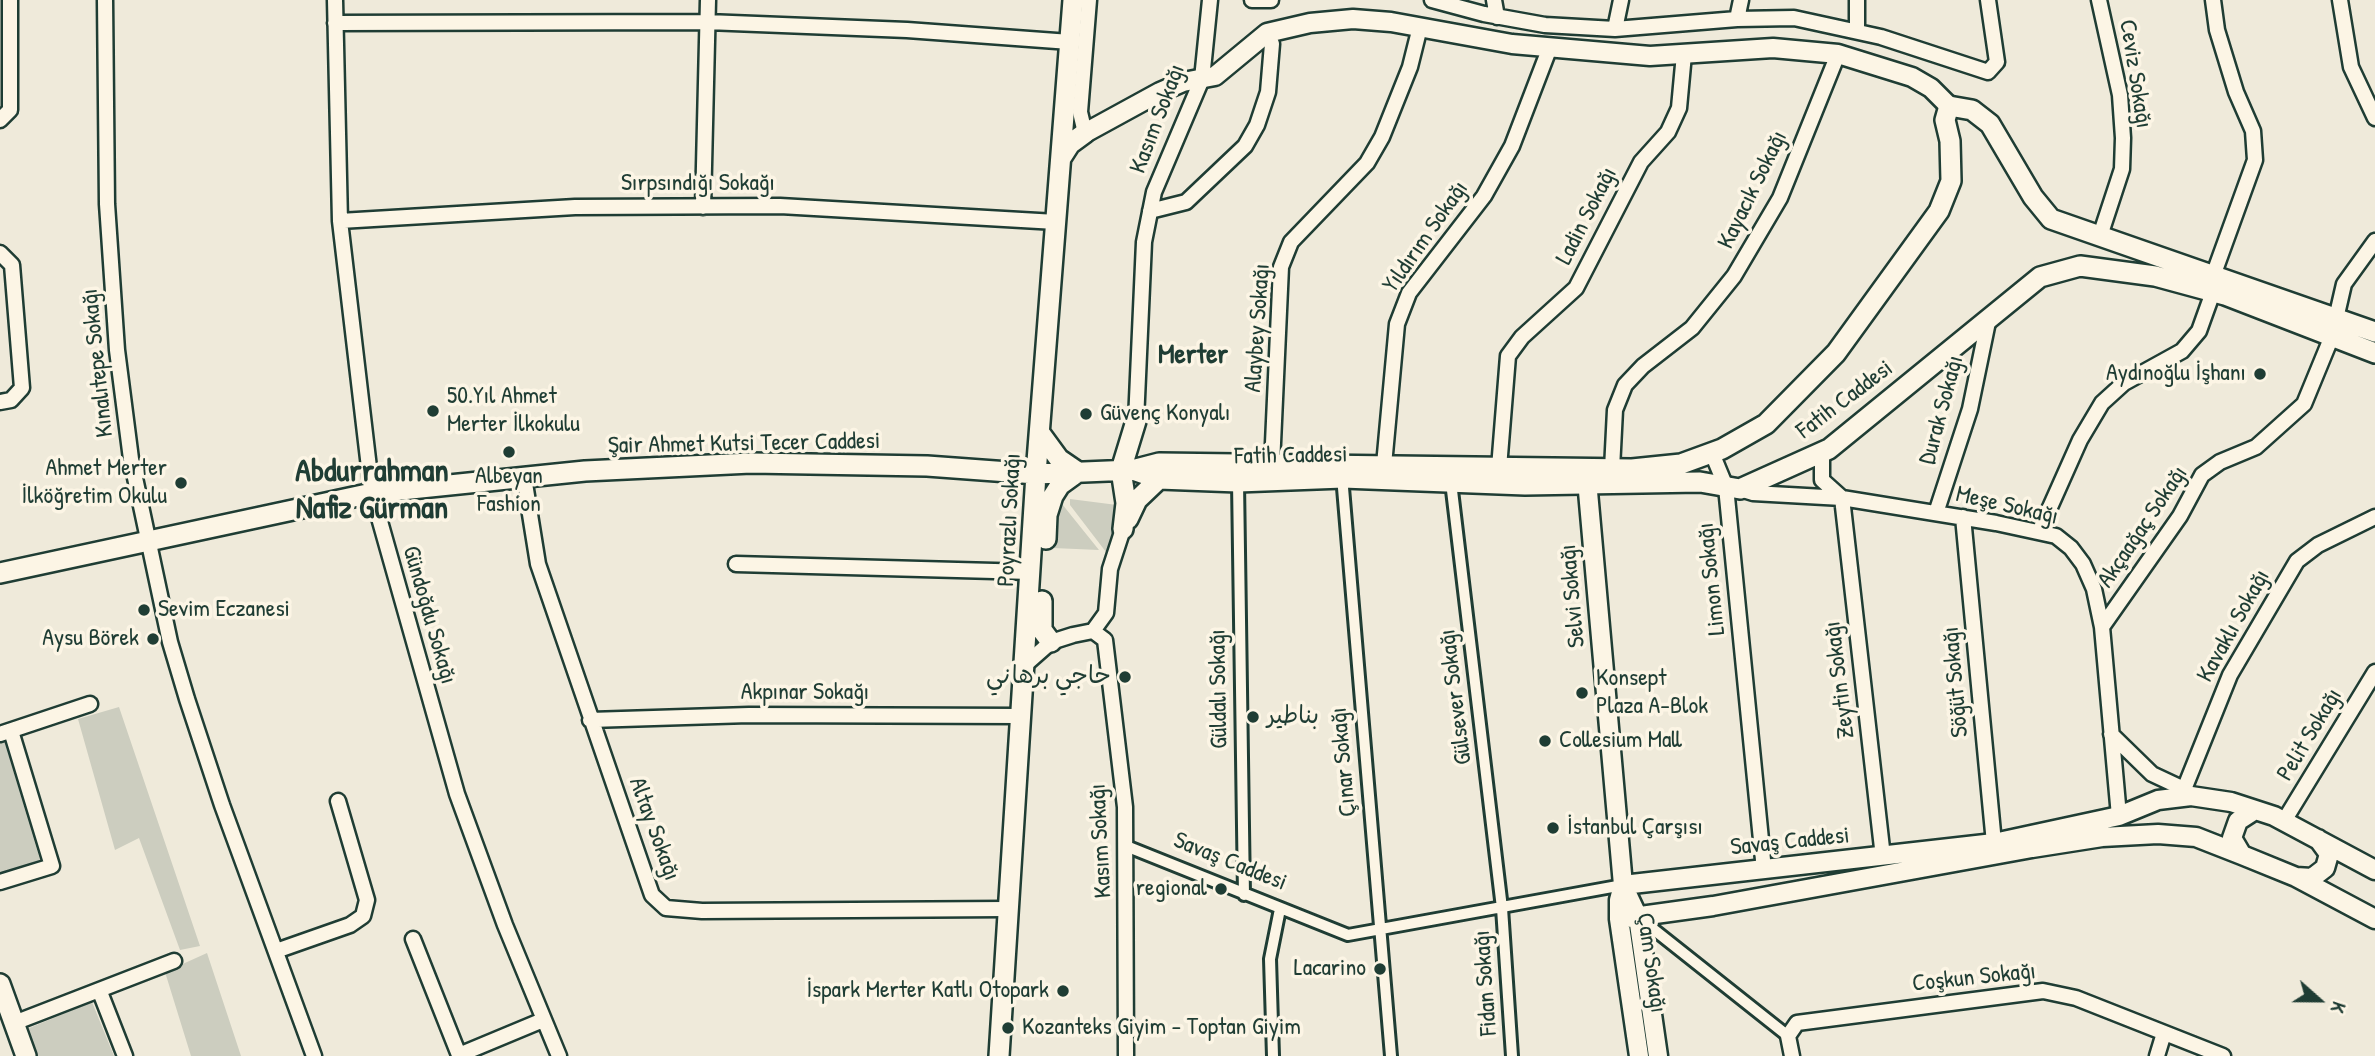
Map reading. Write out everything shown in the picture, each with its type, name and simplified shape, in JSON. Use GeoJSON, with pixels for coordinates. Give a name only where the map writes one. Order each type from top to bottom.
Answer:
{"type":"FeatureCollection","features":[{"type":"Feature","properties":{"kind":"main road","name":"Poyrazlı Sokağı"},"geometry":{"type":"LineString","coordinates":[[1001,1051],[1006,909],[1073,0]]}},
{"type":"Feature","properties":{"kind":"main road","name":"Fatih Caddesi"},"geometry":{"type":"LineString","coordinates":[[1037,474],[1127,470],[1159,463],[1272,465],[1451,482],[1587,477],[1612,469],[1681,464],[1712,453],[1766,425],[1804,390],[1836,354],[1938,211],[1951,181],[1950,141],[1945,120],[1949,106],[1972,110],[1990,124],[2034,197],[2051,219],[2100,236],[2375,353]]}},
{"type":"Feature","properties":{"kind":"main road"},"geometry":{"type":"LineString","coordinates":[[1064,114],[1070,127],[1085,133]]}},
{"type":"Feature","properties":{"kind":"main road"},"geometry":{"type":"LineString","coordinates":[[1061,158],[1070,144],[1085,133]]}},
{"type":"Feature","properties":{"kind":"main road"},"geometry":{"type":"LineString","coordinates":[[2089,267],[2098,256],[2100,236]]}},
{"type":"Feature","properties":{"kind":"main road","name":"Fatih Caddesi"},"geometry":{"type":"LineString","coordinates":[[1127,470],[1158,479],[1238,482],[1384,465],[1500,468],[1587,477],[1700,482],[1733,488],[1829,449],[2040,277],[2080,266],[2213,284],[2336,316],[2375,332]]}},
{"type":"Feature","properties":{"kind":"main road"},"geometry":{"type":"LineString","coordinates":[[1123,529],[1127,470],[1136,421]]}},
{"type":"Feature","properties":{"kind":"main road"},"geometry":{"type":"LineString","coordinates":[[1040,433],[1059,459],[1078,472],[1060,485],[1047,515],[1041,623],[1051,642]]}},
{"type":"Feature","properties":{"kind":"main road","name":"Şair Ahmet Kutsi Tecer Caddesi"},"geometry":{"type":"LineString","coordinates":[[0,573],[372,493],[524,477],[751,463],[927,466],[1037,474]]}},
{"type":"Feature","properties":{"kind":"main road"},"geometry":{"type":"LineString","coordinates":[[1123,529],[1137,500],[1158,479]]}},
{"type":"Feature","properties":{"kind":"main road"},"geometry":{"type":"LineString","coordinates":[[0,984],[26,1056]]}},
{"type":"Feature","properties":{"kind":"street"},"geometry":{"type":"LineString","coordinates":[[0,120],[10,110],[10,0]]}},
{"type":"Feature","properties":{"kind":"street","name":"Kınalıtepe Sokağı"},"geometry":{"type":"LineString","coordinates":[[105,0],[107,204],[116,337],[131,459],[170,642],[187,699],[222,805],[314,1056]]}},
{"type":"Feature","properties":{"kind":"street","name":"Gündoğdu Sokağı"},"geometry":{"type":"LineString","coordinates":[[335,0],[340,221],[372,493],[457,794],[505,925],[559,1056]]}},
{"type":"Feature","properties":{"kind":"street"},"geometry":{"type":"LineString","coordinates":[[702,207],[708,0]]}},
{"type":"Feature","properties":{"kind":"street"},"geometry":{"type":"LineString","coordinates":[[1085,133],[1080,106],[1089,0]]}},
{"type":"Feature","properties":{"kind":"street","name":"Kasım Sokağı"},"geometry":{"type":"LineString","coordinates":[[1136,421],[1144,242],[1154,192],[1202,79],[1210,0]]}},
{"type":"Feature","properties":{"kind":"street"},"geometry":{"type":"LineString","coordinates":[[1252,0],[1271,0]]}},
{"type":"Feature","properties":{"kind":"street"},"geometry":{"type":"LineString","coordinates":[[1432,0],[1497,17],[1545,25],[1615,29],[1737,19],[1794,18],[1857,30],[1987,72],[1997,62],[1988,0]]}},
{"type":"Feature","properties":{"kind":"street"},"geometry":{"type":"LineString","coordinates":[[1494,0],[1497,17]]}},
{"type":"Feature","properties":{"kind":"street"},"geometry":{"type":"LineString","coordinates":[[1615,29],[1621,0]]}},
{"type":"Feature","properties":{"kind":"street"},"geometry":{"type":"LineString","coordinates":[[1737,19],[1741,0]]}},
{"type":"Feature","properties":{"kind":"street"},"geometry":{"type":"LineString","coordinates":[[1857,0],[1857,30]]}},
{"type":"Feature","properties":{"kind":"street","name":"Ceviz Sokağı"},"geometry":{"type":"LineString","coordinates":[[2099,0],[2120,95],[2123,138],[2122,169],[2100,236]]}},
{"type":"Feature","properties":{"kind":"street"},"geometry":{"type":"LineString","coordinates":[[2039,532],[2080,440],[2102,403],[2124,383],[2182,351],[2199,331],[2255,160],[2253,131],[2236,92],[2217,30],[2213,0]]}},
{"type":"Feature","properties":{"kind":"street"},"geometry":{"type":"LineString","coordinates":[[2340,0],[2351,67],[2375,118]]}},
{"type":"Feature","properties":{"kind":"street","name":"Fatih Caddesi"},"geometry":{"type":"LineString","coordinates":[[1085,133],[1160,92],[1214,76],[1267,33],[1310,23],[1353,19],[1420,27],[1512,44],[1650,56],[1773,48],[1838,54],[1912,77],[1931,88],[1949,106]]}},
{"type":"Feature","properties":{"kind":"street"},"geometry":{"type":"LineString","coordinates":[[335,23],[708,22],[906,30],[1070,43]]}},
{"type":"Feature","properties":{"kind":"street","name":"Alaybey Sokağı"},"geometry":{"type":"LineString","coordinates":[[1272,465],[1282,267],[1291,242],[1367,163],[1382,137],[1410,67],[1420,27]]}},
{"type":"Feature","properties":{"kind":"street","name":"Kasım Sokağı"},"geometry":{"type":"LineString","coordinates":[[1150,211],[1186,202],[1223,171],[1245,146],[1257,125],[1268,92],[1272,44],[1267,33]]}},
{"type":"Feature","properties":{"kind":"street","name":"Yıldırım Sokağı"},"geometry":{"type":"LineString","coordinates":[[1384,465],[1397,324],[1409,293],[1433,257],[1458,233],[1495,176],[1512,146],[1550,47]]}},
{"type":"Feature","properties":{"kind":"street","name":"Ladin Sokağı"},"geometry":{"type":"LineString","coordinates":[[1500,468],[1508,356],[1522,337],[1576,288],[1641,162],[1668,132],[1679,108],[1684,54]]}},
{"type":"Feature","properties":{"kind":"street","name":"Kayacık Sokağı"},"geometry":{"type":"LineString","coordinates":[[1612,469],[1615,410],[1625,386],[1643,366],[1692,328],[1742,265],[1780,198],[1838,54]]}},
{"type":"Feature","properties":{"kind":"street","name":"Sırpsındığı Sokağı"},"geometry":{"type":"LineString","coordinates":[[340,221],[575,207],[794,207],[1056,222]]}},
{"type":"Feature","properties":{"kind":"street","name":"Akçaağaç Sokağı"},"geometry":{"type":"LineString","coordinates":[[2102,627],[2180,516],[2202,475],[2220,462],[2256,447],[2304,404],[2332,336],[2344,284],[2375,241]]}},
{"type":"Feature","properties":{"kind":"street"},"geometry":{"type":"LineString","coordinates":[[0,253],[12,265],[22,387],[11,400],[0,402]]}},
{"type":"Feature","properties":{"kind":"street","name":"Durak Sokağı"},"geometry":{"type":"LineString","coordinates":[[1936,513],[1970,410],[1989,317]]}},
{"type":"Feature","properties":{"kind":"street"},"geometry":{"type":"LineString","coordinates":[[1829,449],[1822,456],[1822,480],[1842,498]]}},
{"type":"Feature","properties":{"kind":"street","name":"Limon Sokağı"},"geometry":{"type":"LineString","coordinates":[[1712,453],[1733,488],[1764,870]]}},
{"type":"Feature","properties":{"kind":"street","name":"Çınar Sokağı"},"geometry":{"type":"LineString","coordinates":[[1342,472],[1391,1056]]}},
{"type":"Feature","properties":{"kind":"street","name":"Altay Sokağı"},"geometry":{"type":"LineString","coordinates":[[524,477],[538,564],[652,895],[666,908],[702,911],[1006,909]]}},
{"type":"Feature","properties":{"kind":"street","name":"Selvi Sokağı"},"geometry":{"type":"LineString","coordinates":[[1587,477],[1623,885]]}},
{"type":"Feature","properties":{"kind":"street","name":"Güldalı Sokağı"},"geometry":{"type":"LineString","coordinates":[[1238,482],[1244,895]]}},
{"type":"Feature","properties":{"kind":"street","name":"Gülsever Sokağı"},"geometry":{"type":"LineString","coordinates":[[1451,482],[1502,908]]}},
{"type":"Feature","properties":{"kind":"street","name":"Meşe Sokağı"},"geometry":{"type":"LineString","coordinates":[[1733,488],[1752,493],[1842,498],[1963,517],[2056,536],[2083,564],[2094,589],[2102,627],[2119,816]]}},
{"type":"Feature","properties":{"kind":"street","name":"Zeytin Sokağı"},"geometry":{"type":"LineString","coordinates":[[1842,498],[1883,857]]}},
{"type":"Feature","properties":{"kind":"street","name":"Söğüt Sokağı"},"geometry":{"type":"LineString","coordinates":[[1963,517],[1994,843]]}},
{"type":"Feature","properties":{"kind":"street","name":"Kavaklı Sokağı"},"geometry":{"type":"LineString","coordinates":[[2182,793],[2230,675],[2297,561],[2318,544],[2375,517]]}},
{"type":"Feature","properties":{"kind":"street"},"geometry":{"type":"LineString","coordinates":[[1026,664],[1051,642],[1093,631],[1106,613],[1110,569],[1123,529]]}},
{"type":"Feature","properties":{"kind":"street"},"geometry":{"type":"LineString","coordinates":[[736,564],[1031,572]]}},
{"type":"Feature","properties":{"kind":"street","name":"Kasım Sokağı"},"geometry":{"type":"LineString","coordinates":[[1093,631],[1105,640],[1125,807],[1126,1056]]}},
{"type":"Feature","properties":{"kind":"street","name":"Pelit Sokağı"},"geometry":{"type":"LineString","coordinates":[[2284,821],[2375,672]]}},
{"type":"Feature","properties":{"kind":"street"},"geometry":{"type":"LineString","coordinates":[[0,882],[52,866],[6,733],[90,704]]}},
{"type":"Feature","properties":{"kind":"street","name":"Akpınar Sokağı"},"geometry":{"type":"LineString","coordinates":[[590,720],[749,715],[1020,716]]}},
{"type":"Feature","properties":{"kind":"street"},"geometry":{"type":"LineString","coordinates":[[2111,734],[2152,774],[2182,793]]}},
{"type":"Feature","properties":{"kind":"street","name":"Savaş Caddesi"},"geometry":{"type":"LineString","coordinates":[[1126,846],[1348,935],[1361,935],[1381,927],[1623,885],[1994,843],[2119,816],[2182,793],[2231,802],[2284,821],[2375,870]]}},
{"type":"Feature","properties":{"kind":"street"},"geometry":{"type":"LineString","coordinates":[[276,951],[350,925],[363,916],[367,900],[338,801]]}},
{"type":"Feature","properties":{"kind":"street"},"geometry":{"type":"LineString","coordinates":[[2242,855],[2232,838],[2238,821],[2255,810]]}},
{"type":"Feature","properties":{"kind":"street","name":"Savaş Caddesi"},"geometry":{"type":"LineString","coordinates":[[1619,919],[2102,837],[2158,834],[2196,837],[2242,855],[2295,877],[2375,919]]}},
{"type":"Feature","properties":{"kind":"street"},"geometry":{"type":"LineString","coordinates":[[2295,877],[2312,878],[2325,868],[2329,854],[2318,839]]}},
{"type":"Feature","properties":{"kind":"street","name":"Çam Sokağı"},"geometry":{"type":"LineString","coordinates":[[1623,885],[1639,917],[1658,1056]]}},
{"type":"Feature","properties":{"kind":"street","name":"Çam Sokağı"},"geometry":{"type":"LineString","coordinates":[[1623,885],[1619,900],[1619,919],[1639,1056]]}},
{"type":"Feature","properties":{"kind":"street","name":"Fidan Sokağı"},"geometry":{"type":"LineString","coordinates":[[1502,908],[1512,1056]]}},
{"type":"Feature","properties":{"kind":"street"},"geometry":{"type":"LineString","coordinates":[[1273,1056],[1270,959],[1280,909]]}},
{"type":"Feature","properties":{"kind":"street"},"geometry":{"type":"LineString","coordinates":[[1639,917],[1788,1036],[1792,1056]]}},
{"type":"Feature","properties":{"kind":"street"},"geometry":{"type":"LineString","coordinates":[[413,939],[459,1055],[543,1020]]}},
{"type":"Feature","properties":{"kind":"street"},"geometry":{"type":"LineString","coordinates":[[14,1023],[100,992],[174,961]]}},
{"type":"Feature","properties":{"kind":"street","name":"Coşkun Sokağı"},"geometry":{"type":"LineString","coordinates":[[1788,1036],[1797,1023],[2043,991],[2076,998],[2224,1056]]}},
{"type":"Feature","properties":{"kind":"street"},"geometry":{"type":"LineString","coordinates":[[100,992],[125,1056]]}},
{"type":"Feature","properties":{"kind":"street"},"geometry":{"type":"LineString","coordinates":[[2157,1056],[2164,1033]]}},
{"type":"Feature","properties":{"kind":"shaded area"},"geometry":{"type":"Polygon","coordinates":[[[1070,499],[1117,505],[1113,533],[1106,552],[1070,505],[1070,499]]]}},
{"type":"Feature","properties":{"kind":"shaded area"},"geometry":{"type":"Polygon","coordinates":[[[1062,504],[1099,550],[1053,548],[1056,515],[1062,504]]]}},
{"type":"Feature","properties":{"kind":"shaded area"},"geometry":{"type":"Polygon","coordinates":[[[119,707],[200,946],[180,950],[139,838],[115,850],[78,719],[119,707]]]}},
{"type":"Feature","properties":{"kind":"shaded area"},"geometry":{"type":"Polygon","coordinates":[[[4,740],[40,860],[0,874],[0,741],[4,740]]]}},
{"type":"Feature","properties":{"kind":"shaded area"},"geometry":{"type":"Polygon","coordinates":[[[207,953],[241,1056],[191,1056],[165,972],[207,953]]]}},
{"type":"Feature","properties":{"kind":"shaded area"},"geometry":{"type":"Polygon","coordinates":[[[92,1002],[114,1056],[32,1056],[22,1031],[92,1002]]]}},
{"type":"Feature","properties":{"kind":"place","name":"Aydınoğlu İşhanı"},"geometry":{"type":"Point","coordinates":[2260,374]}},
{"type":"Feature","properties":{"kind":"place","name":"50.Yıl Ahmet Merter İlkokulu"},"geometry":{"type":"Point","coordinates":[433,411]}},
{"type":"Feature","properties":{"kind":"place","name":"Güvenç Konyalı"},"geometry":{"type":"Point","coordinates":[1086,414]}},
{"type":"Feature","properties":{"kind":"place","name":"Albeyan Fashion"},"geometry":{"type":"Point","coordinates":[509,452]}},
{"type":"Feature","properties":{"kind":"place","name":"Ahmet Merter İlköğretim Okulu"},"geometry":{"type":"Point","coordinates":[181,483]}},
{"type":"Feature","properties":{"kind":"place","name":"Sevim Eczanesi"},"geometry":{"type":"Point","coordinates":[144,610]}},
{"type":"Feature","properties":{"kind":"place","name":"Aysu Börek"},"geometry":{"type":"Point","coordinates":[153,639]}},
{"type":"Feature","properties":{"kind":"place","name":"حاجي برهاني"},"geometry":{"type":"Point","coordinates":[1125,677]}},
{"type":"Feature","properties":{"kind":"place","name":"Konsept Plaza A-Blok"},"geometry":{"type":"Point","coordinates":[1582,693]}},
{"type":"Feature","properties":{"kind":"place","name":"بناطير"},"geometry":{"type":"Point","coordinates":[1253,717]}},
{"type":"Feature","properties":{"kind":"place","name":"Collesium Mall"},"geometry":{"type":"Point","coordinates":[1545,741]}},
{"type":"Feature","properties":{"kind":"place","name":"İstanbul Çarşısı"},"geometry":{"type":"Point","coordinates":[1553,828]}},
{"type":"Feature","properties":{"kind":"place","name":"regional"},"geometry":{"type":"Point","coordinates":[1221,889]}},
{"type":"Feature","properties":{"kind":"place","name":"Lacarino"},"geometry":{"type":"Point","coordinates":[1380,969]}},
{"type":"Feature","properties":{"kind":"place","name":"İspark Merter Katlı Otopark"},"geometry":{"type":"Point","coordinates":[1063,991]}},
{"type":"Feature","properties":{"kind":"place","name":"Kozanteks Giyim - Toptan Giyim"},"geometry":{"type":"Point","coordinates":[1008,1028]}},
{"type":"Feature","properties":{"kind":"district","name":"Merter"},"geometry":{"type":"Point","coordinates":[1193,356]}},
{"type":"Feature","properties":{"kind":"district","name":"Abdurrahman Nafiz Gürman"},"geometry":{"type":"Point","coordinates":[372,490]}}]}
